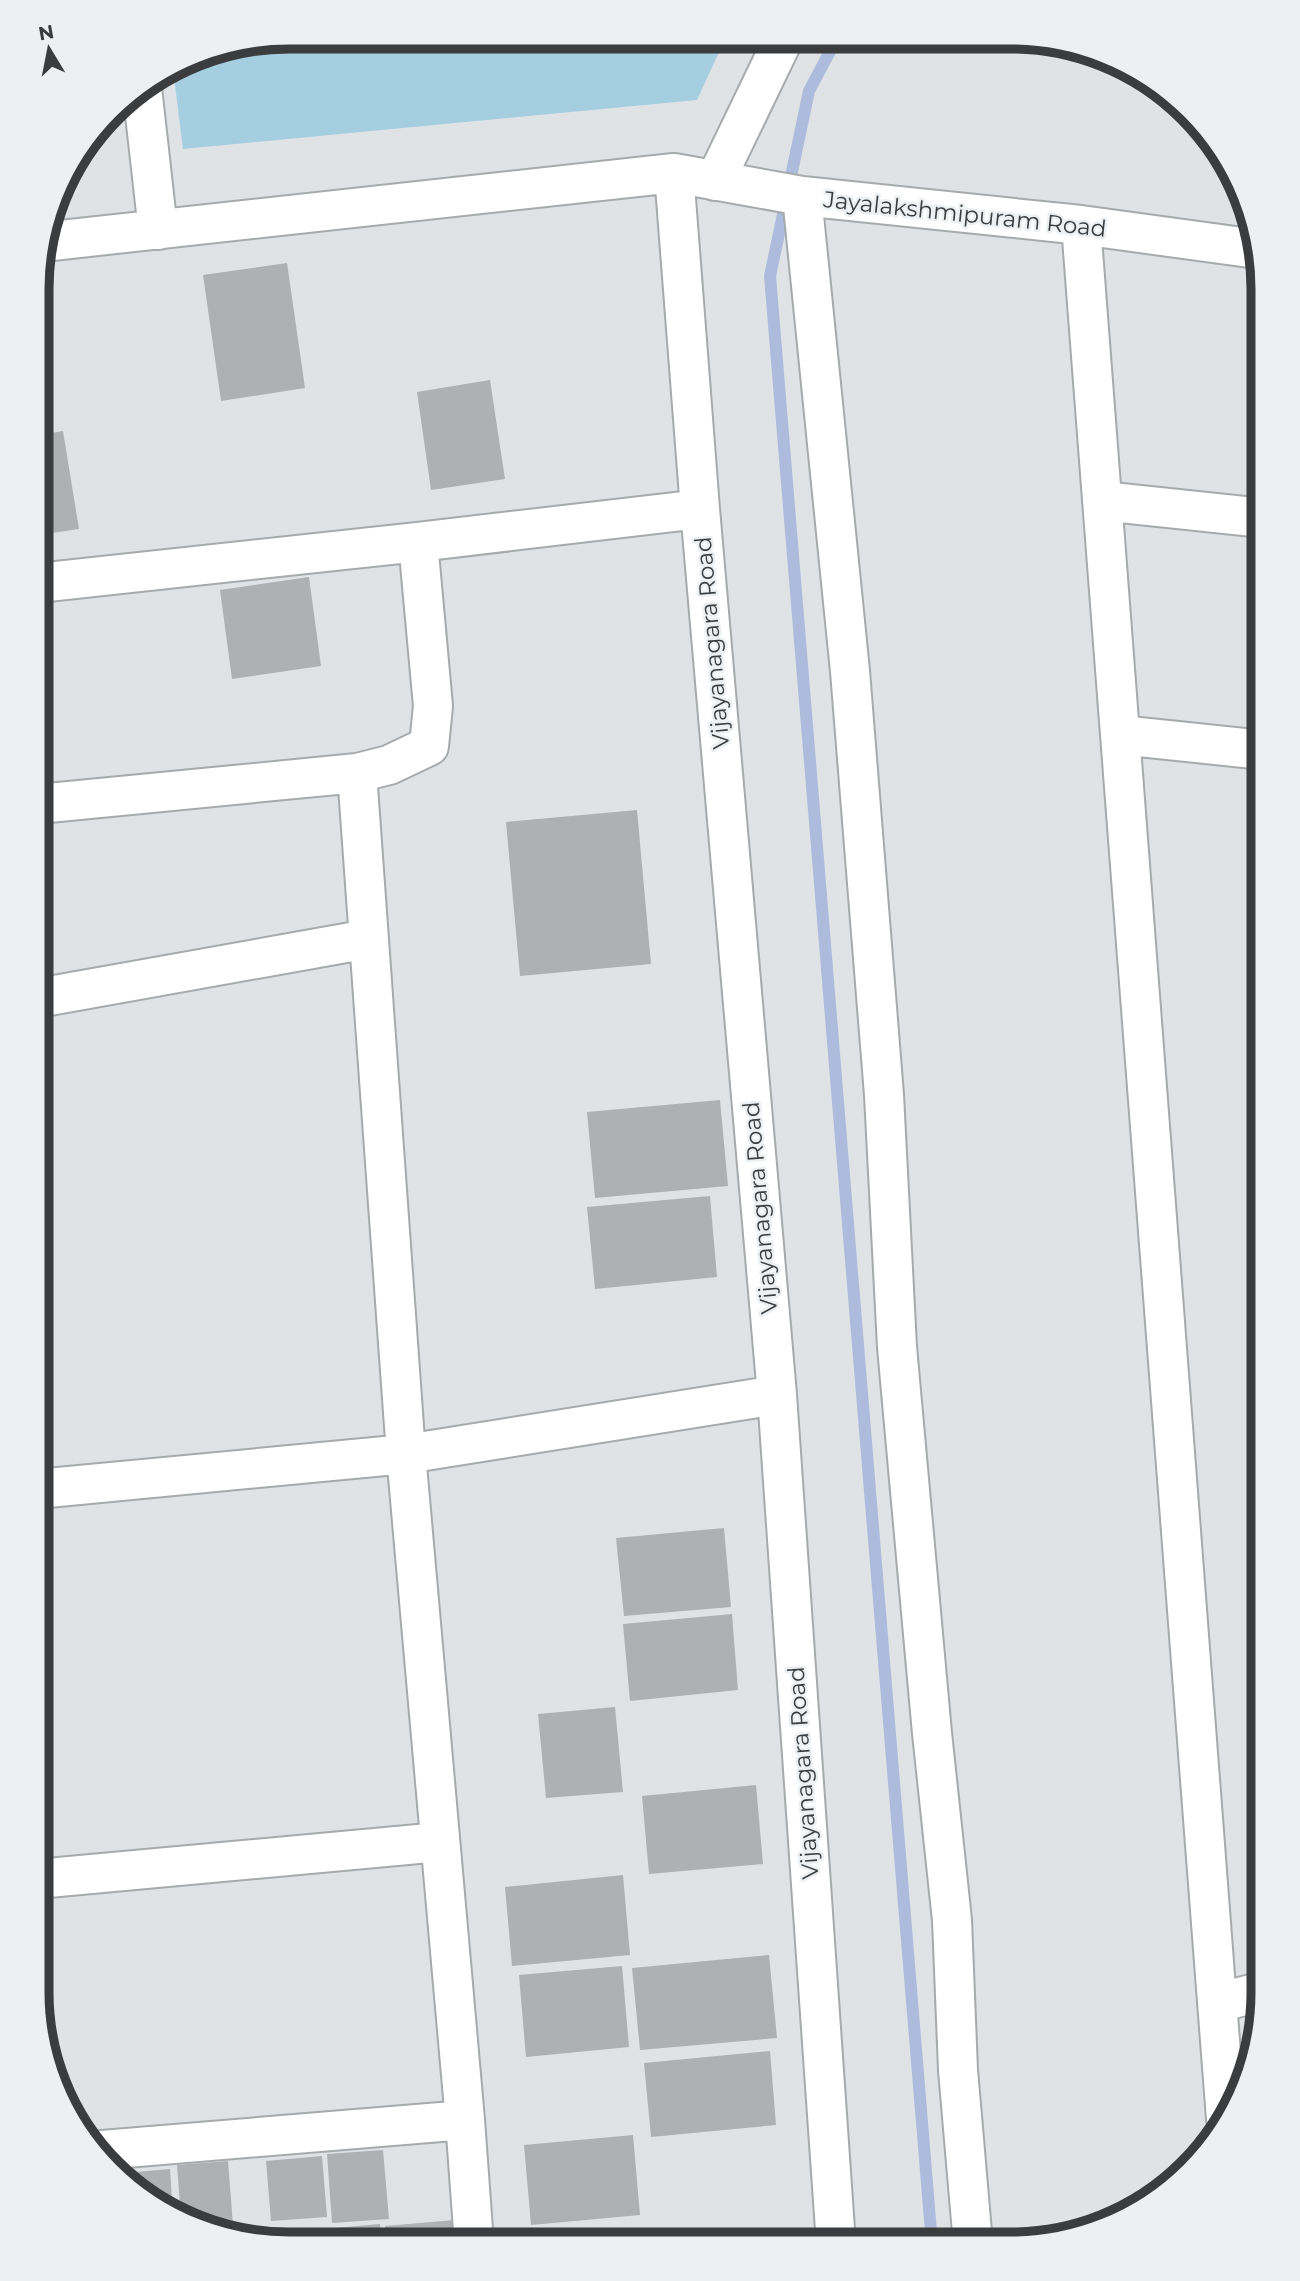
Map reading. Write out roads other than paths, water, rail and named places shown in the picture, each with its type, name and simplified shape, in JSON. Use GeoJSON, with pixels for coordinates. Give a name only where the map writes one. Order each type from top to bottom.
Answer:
{"type":"FeatureCollection","features":[{"type":"Feature","properties":{"kind":"street"},"geometry":{"type":"LineString","coordinates":[[715,181],[779,49]]}},
{"type":"Feature","properties":{"kind":"street"},"geometry":{"type":"LineString","coordinates":[[143,100],[158,230]]}},
{"type":"Feature","properties":{"kind":"street","name":"Jayalakshmipuram Road"},"geometry":{"type":"LineString","coordinates":[[54,241],[674,173],[802,196],[1081,225],[1247,249]]}},
{"type":"Feature","properties":{"kind":"street","name":"Vijayanagara Road"},"geometry":{"type":"LineString","coordinates":[[674,173],[776,1395],[835,2232]]}},
{"type":"Feature","properties":{"kind":"street"},"geometry":{"type":"LineString","coordinates":[[802,196],[850,671],[884,1095],[897,1347],[952,1920],[958,2070],[972,2232]]}},
{"type":"Feature","properties":{"kind":"street"},"geometry":{"type":"LineString","coordinates":[[1081,225],[1225,2101]]}},
{"type":"Feature","properties":{"kind":"street"},"geometry":{"type":"LineString","coordinates":[[1102,501],[1251,517]]}},
{"type":"Feature","properties":{"kind":"street"},"geometry":{"type":"LineString","coordinates":[[49,582],[700,509]]}},
{"type":"Feature","properties":{"kind":"street"},"geometry":{"type":"LineString","coordinates":[[49,803],[358,773],[389,765],[429,746],[433,706],[418,542]]}},
{"type":"Feature","properties":{"kind":"street"},"geometry":{"type":"LineString","coordinates":[[1120,735],[1251,749]]}},
{"type":"Feature","properties":{"kind":"street"},"geometry":{"type":"LineString","coordinates":[[358,773],[406,1454],[466,2120],[473,2232]]}},
{"type":"Feature","properties":{"kind":"street"},"geometry":{"type":"LineString","coordinates":[[49,996],[368,939]]}},
{"type":"Feature","properties":{"kind":"street"},"geometry":{"type":"LineString","coordinates":[[49,1488],[406,1454],[776,1395]]}},
{"type":"Feature","properties":{"kind":"street"},"geometry":{"type":"LineString","coordinates":[[49,1878],[440,1842]]}},
{"type":"Feature","properties":{"kind":"street"},"geometry":{"type":"LineString","coordinates":[[1217,2003],[1250,1994]]}},
{"type":"Feature","properties":{"kind":"street"},"geometry":{"type":"LineString","coordinates":[[109,2149],[466,2120]]}},
{"type":"Feature","properties":{"kind":"waterway"},"geometry":{"type":"LineString","coordinates":[[831,49],[809,91],[770,276],[931,2232]]}}]}
